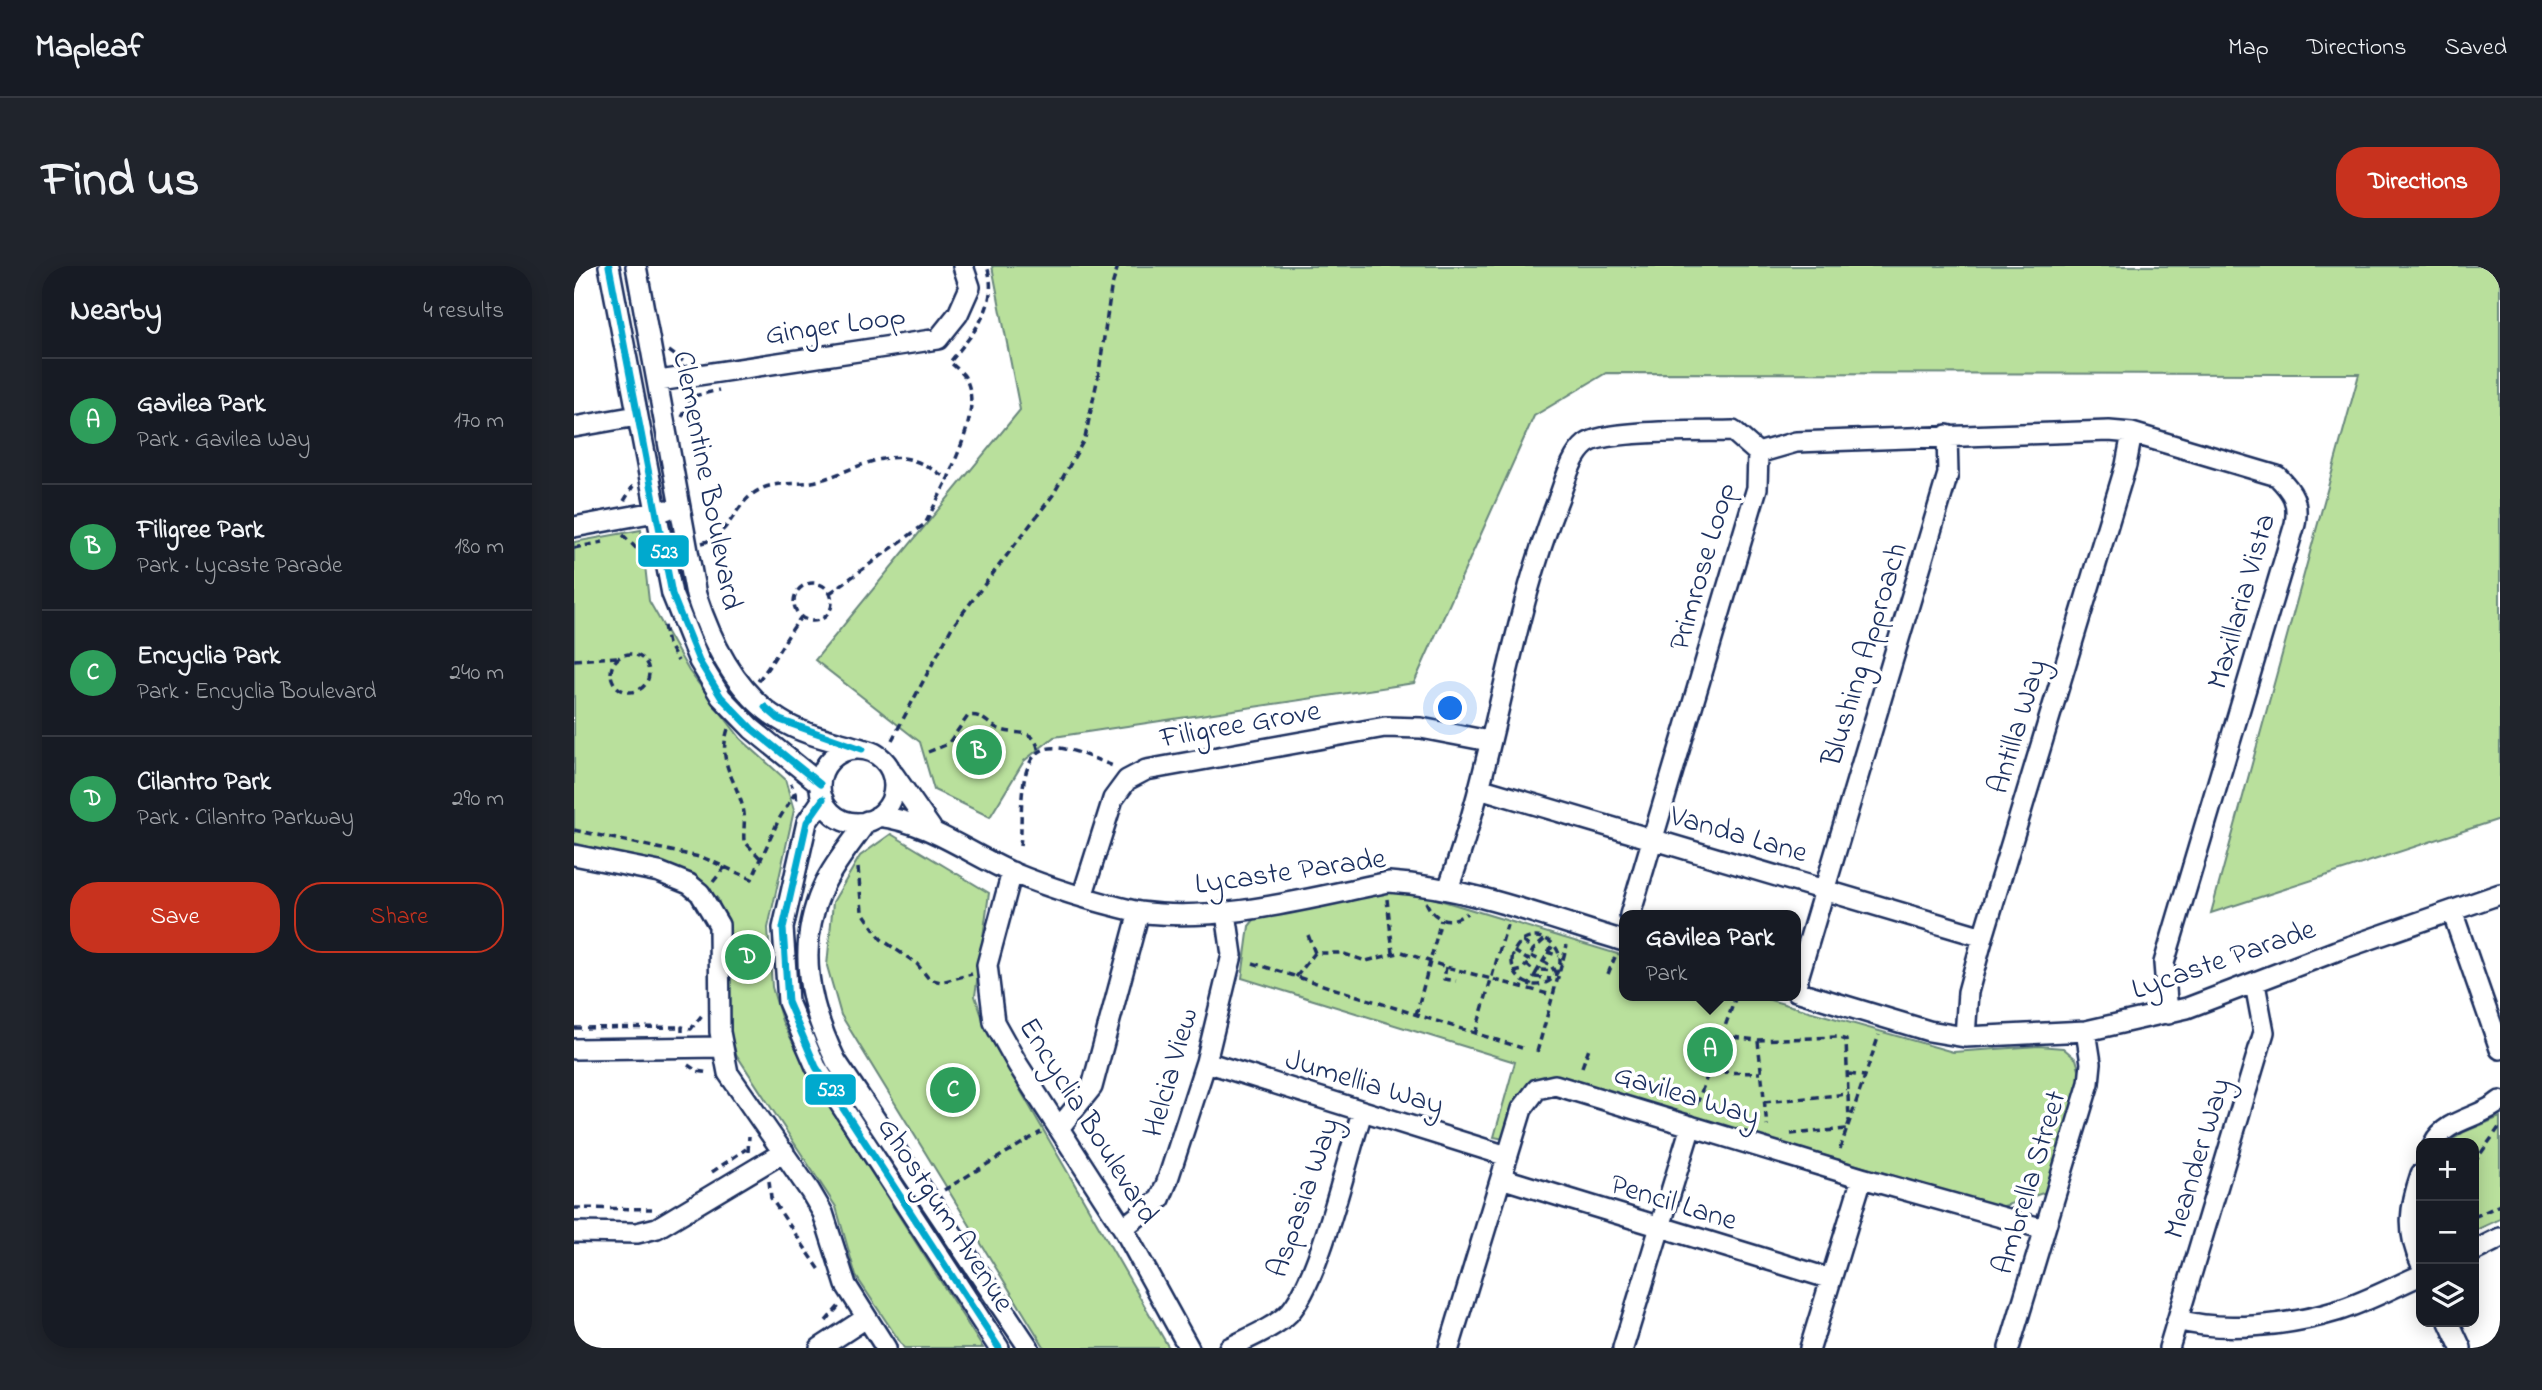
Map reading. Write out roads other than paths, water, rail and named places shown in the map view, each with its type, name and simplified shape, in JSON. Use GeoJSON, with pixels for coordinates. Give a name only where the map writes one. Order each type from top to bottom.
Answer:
{"type":"FeatureCollection","features":[{"type":"Feature","properties":{"kind":"street","name":"Clementine Boulevard"},"geometry":{"type":"LineString","coordinates":[[609,266],[654,512],[665,547],[672,594],[699,661],[722,697],[752,729],[821,792]]}},
{"type":"Feature","properties":{"kind":"street","name":"Clementine Boulevard"},"geometry":{"type":"LineString","coordinates":[[636,266],[696,595],[707,627],[723,658],[748,691],[780,720],[862,749]]}},
{"type":"Feature","properties":{"kind":"street","name":"Ginger Loop"},"geometry":{"type":"LineString","coordinates":[[659,381],[938,339],[958,314],[970,287],[963,266]]}},
{"type":"Feature","properties":{"kind":"street"},"geometry":{"type":"LineString","coordinates":[[574,427],[637,416]]}},
{"type":"Feature","properties":{"kind":"street","name":"Primrose Loop"},"geometry":{"type":"LineString","coordinates":[[1448,888],[1479,788],[1509,653],[1544,535],[1574,460],[1585,445],[1607,436],[1733,430],[1758,453],[1757,488],[1631,910]]}},
{"type":"Feature","properties":{"kind":"street","name":"Maxillaria Vista"},"geometry":{"type":"LineString","coordinates":[[1758,453],[1796,442],[2084,430],[2132,433],[2277,476],[2291,490],[2298,507],[2164,963],[2168,1014]]}},
{"type":"Feature","properties":{"kind":"street","name":"Antilla Way"},"geometry":{"type":"LineString","coordinates":[[1965,1037],[1968,992],[1983,937],[2126,465],[2132,433]]}},
{"type":"Feature","properties":{"kind":"street","name":"Blushing Approach"},"geometry":{"type":"LineString","coordinates":[[1801,967],[1948,474],[1947,435]]}},
{"type":"Feature","properties":{"kind":"street"},"geometry":{"type":"LineString","coordinates":[[574,527],[681,507]]}},
{"type":"Feature","properties":{"kind":"street","name":"Filigree Grove"},"geometry":{"type":"LineString","coordinates":[[1082,897],[1113,799],[1127,780],[1146,770],[1385,727],[1421,728],[1489,741]]}},
{"type":"Feature","properties":{"kind":"street"},"geometry":{"type":"LineString","coordinates":[[862,749],[875,753],[891,771],[893,796],[873,819],[841,819],[830,811],[821,792],[831,760],[851,750],[862,749]]}},
{"type":"Feature","properties":{"kind":"street","name":"Lycaste Parade"},"geometry":{"type":"LineString","coordinates":[[891,771],[932,829]]}},
{"type":"Feature","properties":{"kind":"street","name":"Vanda Lane"},"geometry":{"type":"LineString","coordinates":[[1479,788],[1983,937]]}},
{"type":"Feature","properties":{"kind":"street","name":"Ghostgum Avenue"},"geometry":{"type":"LineString","coordinates":[[821,792],[807,822],[785,917],[783,972],[788,1002],[816,1067],[999,1348]]}},
{"type":"Feature","properties":{"kind":"street","name":"Lycaste Parade"},"geometry":{"type":"LineString","coordinates":[[873,819],[903,819],[932,829],[1012,872],[1082,897],[1139,912],[1159,915],[1226,913],[1389,882],[1448,888],[1619,941]]}},
{"type":"Feature","properties":{"kind":"street","name":"Ghostgum Avenue"},"geometry":{"type":"LineString","coordinates":[[873,819],[822,888],[807,936],[808,982],[819,1026],[836,1061],[1029,1348]]}},
{"type":"Feature","properties":{"kind":"street"},"geometry":{"type":"LineString","coordinates":[[574,856],[659,872],[689,884],[700,893],[719,925],[720,1032],[729,1073],[823,1213],[846,1285],[886,1348]]}},
{"type":"Feature","properties":{"kind":"street","name":"Encyclia Boulevard"},"geometry":{"type":"LineString","coordinates":[[1012,872],[989,950],[987,985],[994,1022],[1123,1228],[1189,1348]]}},
{"type":"Feature","properties":{"kind":"street","name":"Lycaste Parade"},"geometry":{"type":"LineString","coordinates":[[1801,993],[1928,1031],[1965,1037],[2086,1031],[2168,1014],[2255,984],[2336,951],[2500,894]]}},
{"type":"Feature","properties":{"kind":"street"},"geometry":{"type":"LineString","coordinates":[[2452,911],[2500,1049]]}},
{"type":"Feature","properties":{"kind":"street"},"geometry":{"type":"LineString","coordinates":[[1059,1128],[1092,1087],[1139,912]]}},
{"type":"Feature","properties":{"kind":"street","name":"Helcia View"},"geometry":{"type":"LineString","coordinates":[[1123,1228],[1160,1199],[1206,1062],[1232,955],[1226,913]]}},
{"type":"Feature","properties":{"kind":"street","name":"Meander Way"},"geometry":{"type":"LineString","coordinates":[[2169,1348],[2264,1032],[2255,984]]}},
{"type":"Feature","properties":{"kind":"street","name":"Ambrella Street"},"geometry":{"type":"LineString","coordinates":[[2009,1348],[2089,1083],[2091,1063],[2086,1031]]}},
{"type":"Feature","properties":{"kind":"street"},"geometry":{"type":"LineString","coordinates":[[574,1049],[723,1046]]}},
{"type":"Feature","properties":{"kind":"street","name":"Jumellia Way"},"geometry":{"type":"LineString","coordinates":[[1206,1062],[1507,1156]]}},
{"type":"Feature","properties":{"kind":"street","name":"Gavilea Way"},"geometry":{"type":"LineString","coordinates":[[1448,1348],[1522,1109],[1537,1089],[1555,1085],[1862,1178],[2045,1229]]}},
{"type":"Feature","properties":{"kind":"street"},"geometry":{"type":"LineString","coordinates":[[2439,1138],[2448,1128],[2486,1112],[2500,1101]]}},
{"type":"Feature","properties":{"kind":"street","name":"Aspasia Way"},"geometry":{"type":"LineString","coordinates":[[1229,1348],[1289,1313],[1303,1293],[1314,1268],[1362,1112]]}},
{"type":"Feature","properties":{"kind":"street"},"geometry":{"type":"LineString","coordinates":[[1623,1348],[1691,1126]]}},
{"type":"Feature","properties":{"kind":"street"},"geometry":{"type":"LineString","coordinates":[[574,1233],[637,1233],[657,1228],[784,1152]]}},
{"type":"Feature","properties":{"kind":"street","name":"Pencil Lane"},"geometry":{"type":"LineString","coordinates":[[1501,1178],[1831,1279]]}},
{"type":"Feature","properties":{"kind":"street"},"geometry":{"type":"LineString","coordinates":[[1810,1348],[1862,1178]]}},
{"type":"Feature","properties":{"kind":"street"},"geometry":{"type":"LineString","coordinates":[[2416,1197],[2410,1225],[2416,1246]]}},
{"type":"Feature","properties":{"kind":"street"},"geometry":{"type":"LineString","coordinates":[[2479,1248],[2500,1238]]}},
{"type":"Feature","properties":{"kind":"street"},"geometry":{"type":"LineString","coordinates":[[2178,1320],[2231,1328],[2322,1315],[2352,1306],[2416,1277]]}},
{"type":"Feature","properties":{"kind":"street"},"geometry":{"type":"LineString","coordinates":[[828,1343],[866,1318]]}},
{"type":"Feature","properties":{"kind":"street"},"geometry":{"type":"LineString","coordinates":[[2451,1327],[2461,1348]]}},
{"type":"Feature","properties":{"kind":"place","name":"Filigree Park"},"geometry":{"type":"Point","coordinates":[979,752]}},
{"type":"Feature","properties":{"kind":"place","name":"Cilantro Park"},"geometry":{"type":"Point","coordinates":[748,957]}},
{"type":"Feature","properties":{"kind":"place","name":"Gavilea Park"},"geometry":{"type":"Point","coordinates":[1710,1050]}},
{"type":"Feature","properties":{"kind":"place","name":"Encyclia Park"},"geometry":{"type":"Point","coordinates":[953,1090]}}]}
